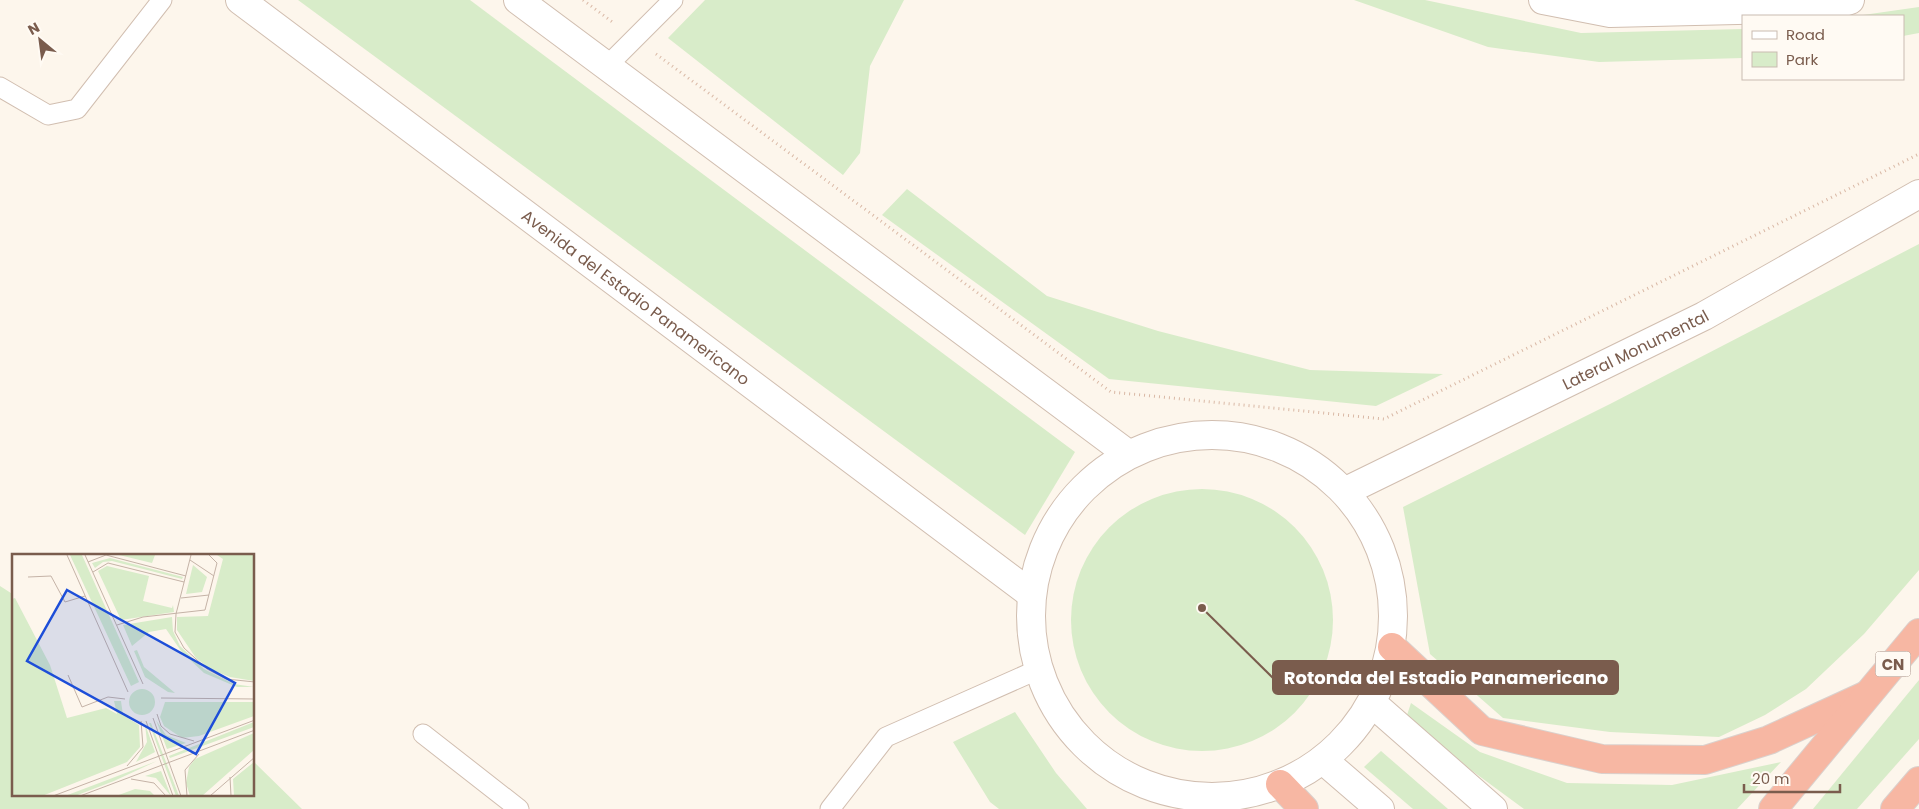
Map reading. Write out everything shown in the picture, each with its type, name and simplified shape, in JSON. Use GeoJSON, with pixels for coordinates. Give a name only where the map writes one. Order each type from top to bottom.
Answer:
{"type":"FeatureCollection","features":[{"type":"Feature","properties":{"kind":"highway","name":"CN"},"geometry":{"type":"LineString","coordinates":[[1773,809],[1919,633]]}},
{"type":"Feature","properties":{"kind":"highway"},"geometry":{"type":"LineString","coordinates":[[1392,646],[1482,731],[1602,759],[1705,760],[1769,740],[1867,695]]}},
{"type":"Feature","properties":{"kind":"highway"},"geometry":{"type":"LineString","coordinates":[[1895,809],[1919,781]]}},
{"type":"Feature","properties":{"kind":"highway"},"geometry":{"type":"LineString","coordinates":[[1280,784],[1304,809]]}},
{"type":"Feature","properties":{"kind":"street","name":"Avenida del Estadio Panamericano"},"geometry":{"type":"LineString","coordinates":[[240,0],[1031,594]]}},
{"type":"Feature","properties":{"kind":"street"},"geometry":{"type":"LineString","coordinates":[[518,0],[1128,454]]}},
{"type":"Feature","properties":{"kind":"street"},"geometry":{"type":"LineString","coordinates":[[1543,0],[1610,13],[1826,8],[1850,0]]}},
{"type":"Feature","properties":{"kind":"street","name":"Lateral Monumental"},"geometry":{"type":"LineString","coordinates":[[1346,491],[1704,316],[1919,194]]}},
{"type":"Feature","properties":{"kind":"street"},"geometry":{"type":"LineString","coordinates":[[1184,436],[1244,436],[1300,455],[1346,491],[1377,537],[1393,591],[1392,646],[1384,676],[1372,703],[1350,734],[1323,760],[1280,784],[1221,797],[1162,791],[1107,765],[1064,723],[1038,670],[1030,632],[1031,594],[1042,552],[1062,512],[1092,479],[1128,454],[1184,436]]}},
{"type":"Feature","properties":{"kind":"street"},"geometry":{"type":"LineString","coordinates":[[1372,703],[1493,809]]}},
{"type":"Feature","properties":{"kind":"street"},"geometry":{"type":"LineString","coordinates":[[1323,760],[1380,809]]}},
{"type":"Feature","properties":{"kind":"lane"},"geometry":{"type":"LineString","coordinates":[[0,87],[48,115],[77,110],[162,0]]}},
{"type":"Feature","properties":{"kind":"lane"},"geometry":{"type":"LineString","coordinates":[[607,66],[674,0]]}},
{"type":"Feature","properties":{"kind":"lane"},"geometry":{"type":"LineString","coordinates":[[830,809],[886,737],[1038,670]]}},
{"type":"Feature","properties":{"kind":"lane"},"geometry":{"type":"LineString","coordinates":[[423,734],[519,809]]}},
{"type":"Feature","properties":{"kind":"path"},"geometry":{"type":"LineString","coordinates":[[583,0],[1111,392],[1384,419],[1919,154]]}},
{"type":"Feature","properties":{"kind":"green space"},"geometry":{"type":"Polygon","coordinates":[[[298,0],[470,0],[1075,452],[1025,535],[298,0]]]}},
{"type":"Feature","properties":{"kind":"green space"},"geometry":{"type":"Polygon","coordinates":[[[705,0],[904,0],[870,66],[860,153],[843,175],[668,38],[705,0]]]}},
{"type":"Feature","properties":{"kind":"green space"},"geometry":{"type":"Polygon","coordinates":[[[1354,0],[1425,0],[1581,33],[1742,29],[1742,58],[1599,62],[1488,47],[1354,0]]]}},
{"type":"Feature","properties":{"kind":"green space"},"geometry":{"type":"Polygon","coordinates":[[[1919,7],[1919,33],[1904,36],[1904,15],[1863,15],[1919,7]]]}},
{"type":"Feature","properties":{"kind":"green space"},"geometry":{"type":"Polygon","coordinates":[[[907,189],[1047,296],[1158,331],[1310,370],[1443,374],[1376,406],[1109,379],[882,215],[907,189]]]}},
{"type":"Feature","properties":{"kind":"green space"},"geometry":{"type":"Polygon","coordinates":[[[1919,244],[1919,570],[1864,634],[1806,689],[1765,715],[1719,737],[1610,732],[1503,718],[1430,654],[1403,507],[1610,404],[1919,244]]]}},
{"type":"Feature","properties":{"kind":"green space"},"geometry":{"type":"Polygon","coordinates":[[[1189,489],[1215,489],[1240,494],[1264,504],[1295,527],[1318,558],[1328,582],[1333,607],[1333,633],[1328,658],[1318,682],[1295,713],[1264,736],[1240,746],[1215,751],[1189,751],[1164,746],[1140,736],[1119,722],[1100,703],[1086,682],[1076,658],[1071,633],[1071,607],[1076,582],[1086,558],[1100,537],[1119,518],[1140,504],[1164,494],[1189,489]]]}},
{"type":"Feature","properties":{"kind":"green space"},"geometry":{"type":"Polygon","coordinates":[[[0,586],[12,594],[12,796],[255,796],[255,763],[302,809],[0,809],[0,586]]]}},
{"type":"Feature","properties":{"kind":"green space"},"geometry":{"type":"Polygon","coordinates":[[[1919,680],[1919,739],[1857,809],[1813,809],[1919,680]]]}},
{"type":"Feature","properties":{"kind":"green space"},"geometry":{"type":"Polygon","coordinates":[[[1411,703],[1480,752],[1567,783],[1672,785],[1781,762],[1737,809],[1524,809],[1471,770],[1407,715],[1411,703]]]}},
{"type":"Feature","properties":{"kind":"green space"},"geometry":{"type":"Polygon","coordinates":[[[1015,712],[1056,773],[1087,809],[999,809],[990,802],[953,742],[1015,712]]]}},
{"type":"Feature","properties":{"kind":"green space"},"geometry":{"type":"Polygon","coordinates":[[[1381,751],[1448,809],[1413,809],[1364,767],[1381,751]]]}},
{"type":"Feature","properties":{"kind":"place","name":"Rotonda del Estadio Panamericano"},"geometry":{"type":"Point","coordinates":[1202,608]}}]}
